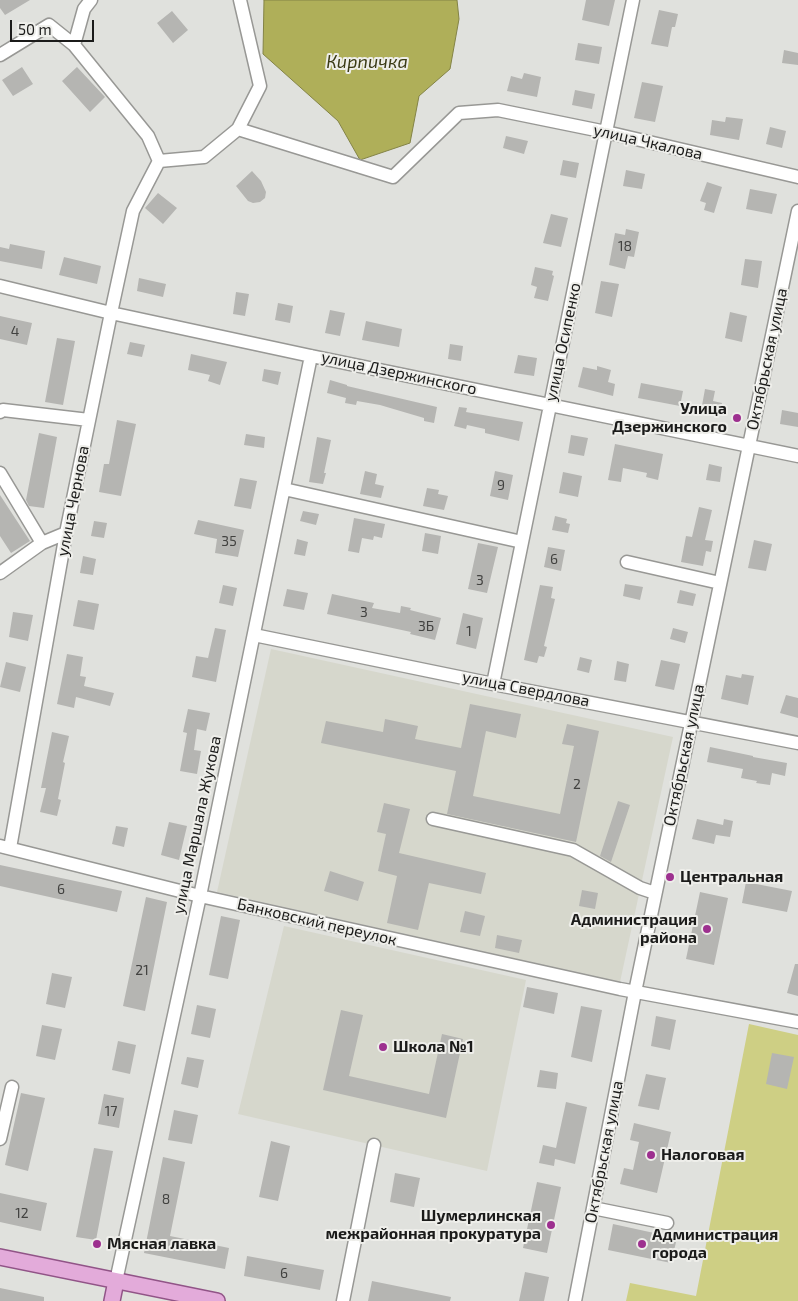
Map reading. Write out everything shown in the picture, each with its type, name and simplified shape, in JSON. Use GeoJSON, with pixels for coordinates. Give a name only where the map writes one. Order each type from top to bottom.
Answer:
{"type":"FeatureCollection","features":[{"type":"Feature","properties":{"kind":"main road"},"geometry":{"type":"LineString","coordinates":[[0,1257],[217,1301]]}},
{"type":"Feature","properties":{"kind":"main road","name":"улица Маршала Жукова"},"geometry":{"type":"LineString","coordinates":[[112,1301],[116,1280]]}},
{"type":"Feature","properties":{"kind":"street"},"geometry":{"type":"LineString","coordinates":[[74,45],[84,9],[92,0]]}},
{"type":"Feature","properties":{"kind":"street"},"geometry":{"type":"LineString","coordinates":[[0,55],[49,25],[74,45],[148,136],[159,161],[204,157],[238,129],[260,86],[240,0]]}},
{"type":"Feature","properties":{"kind":"street","name":"улица Осипенко"},"geometry":{"type":"LineString","coordinates":[[493,684],[633,0]]}},
{"type":"Feature","properties":{"kind":"street","name":"улица Чкалова"},"geometry":{"type":"LineString","coordinates":[[238,129],[393,177],[460,113],[498,110],[606,132],[798,177]]}},
{"type":"Feature","properties":{"kind":"street","name":"улица Чернова"},"geometry":{"type":"LineString","coordinates":[[5,847],[66,533],[133,211],[159,161]]}},
{"type":"Feature","properties":{"kind":"street","name":"Октябрьская улица"},"geometry":{"type":"LineString","coordinates":[[575,1301],[655,893],[798,211]]}},
{"type":"Feature","properties":{"kind":"street","name":"улица Дзержинского"},"geometry":{"type":"LineString","coordinates":[[0,286],[311,356],[798,456]]}},
{"type":"Feature","properties":{"kind":"street","name":"улица Маршала Жукова"},"geometry":{"type":"LineString","coordinates":[[116,1280],[200,896],[311,356]]}},
{"type":"Feature","properties":{"kind":"street"},"geometry":{"type":"LineString","coordinates":[[0,412],[3,410],[89,420]]}},
{"type":"Feature","properties":{"kind":"street"},"geometry":{"type":"LineString","coordinates":[[0,473],[42,544]]}},
{"type":"Feature","properties":{"kind":"street"},"geometry":{"type":"LineString","coordinates":[[284,489],[522,542]]}},
{"type":"Feature","properties":{"kind":"street"},"geometry":{"type":"LineString","coordinates":[[0,573],[42,544],[66,533]]}},
{"type":"Feature","properties":{"kind":"street"},"geometry":{"type":"LineString","coordinates":[[627,562],[720,583]]}},
{"type":"Feature","properties":{"kind":"street","name":"улица Свердлова"},"geometry":{"type":"LineString","coordinates":[[254,635],[493,684],[798,743]]}},
{"type":"Feature","properties":{"kind":"street"},"geometry":{"type":"LineString","coordinates":[[433,819],[573,850],[640,888],[655,893]]}},
{"type":"Feature","properties":{"kind":"street","name":"Банковский переулок"},"geometry":{"type":"LineString","coordinates":[[5,847],[200,896],[635,992],[798,1022]]}},
{"type":"Feature","properties":{"kind":"street"},"geometry":{"type":"LineString","coordinates":[[0,1139],[12,1087]]}},
{"type":"Feature","properties":{"kind":"street"},"geometry":{"type":"LineString","coordinates":[[343,1301],[374,1145]]}},
{"type":"Feature","properties":{"kind":"street"},"geometry":{"type":"LineString","coordinates":[[593,1208],[667,1223]]}},
{"type":"Feature","properties":{"kind":"shaded area"},"geometry":{"type":"Polygon","coordinates":[[[271,649],[673,737],[620,982],[217,892],[271,649]]]}},
{"type":"Feature","properties":{"kind":"shaded area","name":"Школа №1"},"geometry":{"type":"Polygon","coordinates":[[[284,926],[526,980],[487,1171],[238,1114],[284,926]]]}},
{"type":"Feature","properties":{"kind":"green space"},"geometry":{"type":"Polygon","coordinates":[[[749,1024],[798,1035],[798,1301],[626,1301],[630,1283],[696,1296],[749,1024]]]}},
{"type":"Feature","properties":{"kind":"water","name":"Кирпичка"},"geometry":{"type":"Polygon","coordinates":[[[264,0],[457,0],[459,19],[450,69],[419,96],[410,143],[360,160],[338,121],[263,54],[264,0]]]}},
{"type":"Feature","properties":{"kind":"building"},"geometry":{"type":"Polygon","coordinates":[[[0,0],[30,0],[5,15],[0,8],[0,0]]]}},
{"type":"Feature","properties":{"kind":"building"},"geometry":{"type":"Polygon","coordinates":[[[586,0],[615,0],[609,26],[582,20],[586,0]]]}},
{"type":"Feature","properties":{"kind":"building"},"geometry":{"type":"Polygon","coordinates":[[[659,10],[678,14],[675,27],[672,27],[668,47],[651,44],[659,10]]]}},
{"type":"Feature","properties":{"kind":"building"},"geometry":{"type":"Polygon","coordinates":[[[172,11],[188,30],[173,43],[157,23],[172,11]]]}},
{"type":"Feature","properties":{"kind":"building"},"geometry":{"type":"Polygon","coordinates":[[[578,43],[602,47],[599,64],[575,60],[578,43]]]}},
{"type":"Feature","properties":{"kind":"building"},"geometry":{"type":"Polygon","coordinates":[[[784,50],[798,53],[798,65],[782,63],[784,50]]]}},
{"type":"Feature","properties":{"kind":"building"},"geometry":{"type":"Polygon","coordinates":[[[22,67],[33,84],[13,96],[2,80],[22,67]]]}},
{"type":"Feature","properties":{"kind":"building"},"geometry":{"type":"Polygon","coordinates":[[[77,67],[105,97],[90,112],[62,81],[77,67]]]}},
{"type":"Feature","properties":{"kind":"building"},"geometry":{"type":"Polygon","coordinates":[[[524,73],[541,77],[537,97],[507,91],[511,76],[522,79],[524,73]]]}},
{"type":"Feature","properties":{"kind":"building"},"geometry":{"type":"Polygon","coordinates":[[[642,82],[663,86],[655,122],[634,118],[642,82]]]}},
{"type":"Feature","properties":{"kind":"building"},"geometry":{"type":"Polygon","coordinates":[[[575,90],[595,94],[592,109],[572,105],[575,90]]]}},
{"type":"Feature","properties":{"kind":"building"},"geometry":{"type":"Polygon","coordinates":[[[726,117],[743,119],[739,140],[710,135],[712,120],[725,122],[726,117]]]}},
{"type":"Feature","properties":{"kind":"building"},"geometry":{"type":"Polygon","coordinates":[[[770,127],[786,131],[782,148],[766,144],[770,127]]]}},
{"type":"Feature","properties":{"kind":"building"},"geometry":{"type":"Polygon","coordinates":[[[506,136],[528,141],[524,154],[503,148],[506,136]]]}},
{"type":"Feature","properties":{"kind":"building"},"geometry":{"type":"Polygon","coordinates":[[[563,160],[579,163],[576,178],[560,175],[563,160]]]}},
{"type":"Feature","properties":{"kind":"building"},"geometry":{"type":"Polygon","coordinates":[[[626,170],[645,174],[642,189],[623,186],[626,170]]]}},
{"type":"Feature","properties":{"kind":"building"},"geometry":{"type":"Polygon","coordinates":[[[252,171],[261,181],[266,192],[265,198],[260,202],[253,203],[248,201],[236,186],[252,171]]]}},
{"type":"Feature","properties":{"kind":"building"},"geometry":{"type":"Polygon","coordinates":[[[707,182],[722,187],[714,213],[704,210],[706,203],[700,201],[707,182]]]}},
{"type":"Feature","properties":{"kind":"building"},"geometry":{"type":"Polygon","coordinates":[[[750,189],[777,194],[772,214],[746,209],[750,189]]]}},
{"type":"Feature","properties":{"kind":"building"},"geometry":{"type":"Polygon","coordinates":[[[158,193],[177,208],[163,224],[145,208],[158,193]]]}},
{"type":"Feature","properties":{"kind":"building"},"geometry":{"type":"Polygon","coordinates":[[[551,214],[568,218],[561,247],[543,243],[551,214]]]}},
{"type":"Feature","properties":{"kind":"building"},"geometry":{"type":"Polygon","coordinates":[[[626,229],[639,232],[634,257],[628,256],[625,269],[609,265],[615,233],[625,235],[626,229]]]}},
{"type":"Feature","properties":{"kind":"building"},"geometry":{"type":"Polygon","coordinates":[[[10,244],[45,251],[42,269],[0,261],[0,247],[9,249],[10,244]]]}},
{"type":"Feature","properties":{"kind":"building"},"geometry":{"type":"Polygon","coordinates":[[[64,257],[101,266],[97,284],[59,275],[64,257]]]}},
{"type":"Feature","properties":{"kind":"building"},"geometry":{"type":"Polygon","coordinates":[[[745,259],[762,261],[758,288],[741,285],[745,259]]]}},
{"type":"Feature","properties":{"kind":"building"},"geometry":{"type":"Polygon","coordinates":[[[535,267],[553,271],[552,275],[554,276],[548,301],[534,298],[537,287],[531,285],[535,267]]]}},
{"type":"Feature","properties":{"kind":"building"},"geometry":{"type":"Polygon","coordinates":[[[139,278],[166,284],[163,297],[137,291],[139,278]]]}},
{"type":"Feature","properties":{"kind":"building"},"geometry":{"type":"Polygon","coordinates":[[[601,281],[619,284],[612,317],[595,313],[601,281]]]}},
{"type":"Feature","properties":{"kind":"building"},"geometry":{"type":"Polygon","coordinates":[[[236,292],[249,294],[245,316],[233,314],[236,292]]]}},
{"type":"Feature","properties":{"kind":"building"},"geometry":{"type":"Polygon","coordinates":[[[278,303],[293,306],[290,323],[275,320],[278,303]]]}},
{"type":"Feature","properties":{"kind":"building"},"geometry":{"type":"Polygon","coordinates":[[[330,310],[345,313],[340,336],[325,333],[330,310]]]}},
{"type":"Feature","properties":{"kind":"building"},"geometry":{"type":"Polygon","coordinates":[[[730,312],[747,316],[742,342],[725,338],[730,312]]]}},
{"type":"Feature","properties":{"kind":"building"},"geometry":{"type":"Polygon","coordinates":[[[0,316],[32,323],[27,345],[0,339],[0,316]]]}},
{"type":"Feature","properties":{"kind":"building"},"geometry":{"type":"Polygon","coordinates":[[[366,321],[402,329],[399,347],[362,340],[366,321]]]}},
{"type":"Feature","properties":{"kind":"building"},"geometry":{"type":"Polygon","coordinates":[[[57,338],[75,341],[63,405],[45,402],[57,338]]]}},
{"type":"Feature","properties":{"kind":"building"},"geometry":{"type":"Polygon","coordinates":[[[130,342],[145,345],[142,357],[127,354],[130,342]]]}},
{"type":"Feature","properties":{"kind":"building"},"geometry":{"type":"Polygon","coordinates":[[[450,344],[463,346],[461,361],[448,359],[450,344]]]}},
{"type":"Feature","properties":{"kind":"building"},"geometry":{"type":"Polygon","coordinates":[[[191,354],[227,362],[220,385],[208,381],[210,375],[188,370],[191,354]]]}},
{"type":"Feature","properties":{"kind":"building"},"geometry":{"type":"Polygon","coordinates":[[[518,355],[537,358],[534,376],[514,373],[518,355]]]}},
{"type":"Feature","properties":{"kind":"building"},"geometry":{"type":"Polygon","coordinates":[[[597,366],[611,370],[608,382],[615,384],[613,396],[578,387],[583,367],[597,370],[597,366]]]}},
{"type":"Feature","properties":{"kind":"building"},"geometry":{"type":"Polygon","coordinates":[[[264,369],[281,372],[278,385],[262,381],[264,369]]]}},
{"type":"Feature","properties":{"kind":"building"},"geometry":{"type":"Polygon","coordinates":[[[330,380],[347,386],[437,407],[434,423],[424,421],[424,418],[380,405],[357,401],[356,405],[345,403],[346,398],[327,393],[330,380]]]}},
{"type":"Feature","properties":{"kind":"building"},"geometry":{"type":"Polygon","coordinates":[[[641,383],[683,391],[680,406],[638,398],[641,383]]]}},
{"type":"Feature","properties":{"kind":"building"},"geometry":{"type":"Polygon","coordinates":[[[705,389],[715,391],[713,401],[722,403],[720,415],[701,411],[705,389]]]}},
{"type":"Feature","properties":{"kind":"building"},"geometry":{"type":"Polygon","coordinates":[[[459,407],[467,408],[466,412],[523,422],[519,441],[485,433],[485,429],[467,425],[466,429],[454,426],[459,407]]]}},
{"type":"Feature","properties":{"kind":"building"},"geometry":{"type":"Polygon","coordinates":[[[782,410],[798,413],[798,427],[780,424],[782,410]]]}},
{"type":"Feature","properties":{"kind":"building"},"geometry":{"type":"Polygon","coordinates":[[[117,420],[136,424],[121,496],[99,492],[104,464],[109,464],[117,420]]]}},
{"type":"Feature","properties":{"kind":"building"},"geometry":{"type":"Polygon","coordinates":[[[39,433],[57,437],[44,508],[29,506],[26,500],[39,433]]]}},
{"type":"Feature","properties":{"kind":"building"},"geometry":{"type":"Polygon","coordinates":[[[246,434],[265,437],[264,448],[244,445],[246,434]]]}},
{"type":"Feature","properties":{"kind":"building"},"geometry":{"type":"Polygon","coordinates":[[[571,435],[588,438],[584,456],[568,453],[571,435]]]}},
{"type":"Feature","properties":{"kind":"building"},"geometry":{"type":"Polygon","coordinates":[[[317,437],[331,440],[323,484],[309,482],[317,437]]]}},
{"type":"Feature","properties":{"kind":"building"},"geometry":{"type":"Polygon","coordinates":[[[615,444],[663,454],[658,480],[646,477],[647,473],[623,468],[621,482],[608,480],[615,444]]]}},
{"type":"Feature","properties":{"kind":"building"},"geometry":{"type":"Polygon","coordinates":[[[709,464],[722,467],[720,482],[706,480],[709,464]]]}},
{"type":"Feature","properties":{"kind":"building"},"geometry":{"type":"Polygon","coordinates":[[[365,471],[377,474],[375,484],[384,486],[381,498],[360,494],[365,471]]]}},
{"type":"Feature","properties":{"kind":"building"},"geometry":{"type":"Polygon","coordinates":[[[495,471],[513,475],[508,500],[490,496],[495,471]]]}},
{"type":"Feature","properties":{"kind":"building"},"geometry":{"type":"Polygon","coordinates":[[[563,472],[582,476],[578,497],[559,493],[563,472]]]}},
{"type":"Feature","properties":{"kind":"building"},"geometry":{"type":"Polygon","coordinates":[[[240,478],[257,481],[251,509],[234,506],[240,478]]]}},
{"type":"Feature","properties":{"kind":"building"},"geometry":{"type":"Polygon","coordinates":[[[427,488],[439,490],[438,494],[448,496],[444,510],[423,506],[427,488]]]}},
{"type":"Feature","properties":{"kind":"building"},"geometry":{"type":"Polygon","coordinates":[[[0,495],[30,541],[11,553],[0,536],[0,495]]]}},
{"type":"Feature","properties":{"kind":"building"},"geometry":{"type":"Polygon","coordinates":[[[699,507],[712,510],[705,540],[713,541],[711,552],[706,551],[703,566],[681,562],[686,536],[692,537],[699,507]]]}},
{"type":"Feature","properties":{"kind":"building"},"geometry":{"type":"Polygon","coordinates":[[[303,511],[319,514],[316,525],[300,521],[303,511]]]}},
{"type":"Feature","properties":{"kind":"building"},"geometry":{"type":"Polygon","coordinates":[[[555,516],[567,519],[566,523],[570,524],[568,533],[552,530],[555,516]]]}},
{"type":"Feature","properties":{"kind":"building"},"geometry":{"type":"Polygon","coordinates":[[[354,518],[385,524],[382,538],[374,536],[373,540],[362,538],[359,553],[348,551],[354,518]]]}},
{"type":"Feature","properties":{"kind":"building"},"geometry":{"type":"Polygon","coordinates":[[[198,520],[244,530],[238,557],[215,553],[217,539],[194,534],[198,520]]]}},
{"type":"Feature","properties":{"kind":"building"},"geometry":{"type":"Polygon","coordinates":[[[94,521],[107,523],[104,538],[91,536],[94,521]]]}},
{"type":"Feature","properties":{"kind":"building"},"geometry":{"type":"Polygon","coordinates":[[[425,533],[441,536],[438,554],[422,551],[425,533]]]}},
{"type":"Feature","properties":{"kind":"building"},"geometry":{"type":"Polygon","coordinates":[[[297,539],[308,542],[305,556],[294,554],[297,539]]]}},
{"type":"Feature","properties":{"kind":"building"},"geometry":{"type":"Polygon","coordinates":[[[754,540],[772,544],[766,571],[748,568],[754,540]]]}},
{"type":"Feature","properties":{"kind":"building"},"geometry":{"type":"Polygon","coordinates":[[[478,543],[498,547],[487,593],[468,589],[478,543]]]}},
{"type":"Feature","properties":{"kind":"building"},"geometry":{"type":"Polygon","coordinates":[[[548,547],[565,550],[561,571],[544,567],[548,547]]]}},
{"type":"Feature","properties":{"kind":"building"},"geometry":{"type":"Polygon","coordinates":[[[83,556],[96,559],[93,575],[80,573],[83,556]]]}},
{"type":"Feature","properties":{"kind":"building"},"geometry":{"type":"Polygon","coordinates":[[[625,584],[643,587],[640,600],[623,596],[625,584]]]}},
{"type":"Feature","properties":{"kind":"building"},"geometry":{"type":"Polygon","coordinates":[[[223,585],[237,588],[233,606],[219,603],[223,585]]]}},
{"type":"Feature","properties":{"kind":"building"},"geometry":{"type":"Polygon","coordinates":[[[540,585],[553,587],[551,598],[555,599],[544,646],[547,647],[544,657],[539,656],[537,663],[524,660],[540,585]]]}},
{"type":"Feature","properties":{"kind":"building"},"geometry":{"type":"Polygon","coordinates":[[[287,589],[308,593],[304,610],[283,606],[287,589]]]}},
{"type":"Feature","properties":{"kind":"building"},"geometry":{"type":"Polygon","coordinates":[[[680,590],[696,594],[693,606],[677,603],[680,590]]]}},
{"type":"Feature","properties":{"kind":"building"},"geometry":{"type":"Polygon","coordinates":[[[332,594],[374,603],[372,608],[400,613],[401,606],[441,618],[435,640],[410,634],[411,632],[327,614],[332,594]]]}},
{"type":"Feature","properties":{"kind":"building"},"geometry":{"type":"Polygon","coordinates":[[[78,600],[99,604],[94,630],[73,626],[78,600]]]}},
{"type":"Feature","properties":{"kind":"building"},"geometry":{"type":"Polygon","coordinates":[[[13,612],[33,615],[28,641],[9,637],[13,612]]]}},
{"type":"Feature","properties":{"kind":"building"},"geometry":{"type":"Polygon","coordinates":[[[463,613],[483,618],[476,649],[456,644],[463,613]]]}},
{"type":"Feature","properties":{"kind":"building"},"geometry":{"type":"Polygon","coordinates":[[[215,628],[226,630],[216,682],[192,677],[196,656],[208,658],[215,628]]]}},
{"type":"Feature","properties":{"kind":"building"},"geometry":{"type":"Polygon","coordinates":[[[673,628],[688,632],[685,643],[670,639],[673,628]]]}},
{"type":"Feature","properties":{"kind":"building"},"geometry":{"type":"Polygon","coordinates":[[[67,654],[83,657],[80,676],[86,677],[84,686],[114,693],[110,706],[76,697],[74,708],[57,704],[67,654]]]}},
{"type":"Feature","properties":{"kind":"building"},"geometry":{"type":"Polygon","coordinates":[[[580,657],[592,660],[589,673],[577,670],[580,657]]]}},
{"type":"Feature","properties":{"kind":"building"},"geometry":{"type":"Polygon","coordinates":[[[661,660],[680,664],[674,690],[655,686],[661,660]]]}},
{"type":"Feature","properties":{"kind":"building"},"geometry":{"type":"Polygon","coordinates":[[[617,661],[629,664],[626,682],[614,680],[617,661]]]}},
{"type":"Feature","properties":{"kind":"building"},"geometry":{"type":"Polygon","coordinates":[[[6,662],[26,667],[20,692],[0,687],[6,662]]]}},
{"type":"Feature","properties":{"kind":"building"},"geometry":{"type":"Polygon","coordinates":[[[742,674],[754,676],[748,705],[721,699],[726,675],[741,678],[742,674]]]}},
{"type":"Feature","properties":{"kind":"building"},"geometry":{"type":"Polygon","coordinates":[[[786,695],[798,698],[798,718],[780,713],[786,695]]]}},
{"type":"Feature","properties":{"kind":"building"},"geometry":{"type":"Polygon","coordinates":[[[470,704],[521,714],[516,738],[486,731],[473,796],[560,814],[574,746],[562,744],[567,724],[599,731],[576,842],[447,814],[456,771],[321,743],[326,721],[383,732],[385,719],[418,726],[415,739],[461,748],[470,704]]]}},
{"type":"Feature","properties":{"kind":"building"},"geometry":{"type":"Polygon","coordinates":[[[188,709],[210,713],[206,731],[197,729],[194,750],[201,751],[197,774],[180,771],[187,733],[183,732],[188,709]]]}},
{"type":"Feature","properties":{"kind":"building"},"geometry":{"type":"Polygon","coordinates":[[[52,732],[69,736],[63,762],[65,763],[58,799],[61,800],[57,816],[40,812],[46,788],[41,788],[52,732]]]}},
{"type":"Feature","properties":{"kind":"building"},"geometry":{"type":"Polygon","coordinates":[[[710,747],[787,763],[785,776],[772,773],[770,785],[741,778],[743,769],[707,762],[710,747]]]}},
{"type":"Feature","properties":{"kind":"building"},"geometry":{"type":"Polygon","coordinates":[[[618,801],[630,805],[611,862],[600,856],[618,801]]]}},
{"type":"Feature","properties":{"kind":"building"},"geometry":{"type":"Polygon","coordinates":[[[384,803],[410,809],[399,853],[486,873],[481,894],[429,883],[418,930],[387,923],[397,876],[378,871],[386,834],[377,832],[384,803]]]}},
{"type":"Feature","properties":{"kind":"building"},"geometry":{"type":"Polygon","coordinates":[[[697,819],[723,825],[724,819],[733,821],[730,837],[716,835],[714,844],[692,839],[697,819]]]}},
{"type":"Feature","properties":{"kind":"building"},"geometry":{"type":"Polygon","coordinates":[[[169,822],[187,826],[179,860],[161,855],[169,822]]]}},
{"type":"Feature","properties":{"kind":"building"},"geometry":{"type":"Polygon","coordinates":[[[116,826],[128,828],[124,847],[112,844],[116,826]]]}},
{"type":"Feature","properties":{"kind":"building"},"geometry":{"type":"Polygon","coordinates":[[[0,865],[122,891],[117,912],[0,886],[0,865]]]}},
{"type":"Feature","properties":{"kind":"building"},"geometry":{"type":"Polygon","coordinates":[[[330,871],[364,882],[358,901],[324,891],[330,871]]]}},
{"type":"Feature","properties":{"kind":"building"},"geometry":{"type":"Polygon","coordinates":[[[746,882],[792,891],[787,912],[742,903],[746,882]]]}},
{"type":"Feature","properties":{"kind":"building"},"geometry":{"type":"Polygon","coordinates":[[[582,890],[598,893],[595,909],[579,906],[582,890]]]}},
{"type":"Feature","properties":{"kind":"building","name":"Администрация района"},"geometry":{"type":"Polygon","coordinates":[[[700,892],[728,898],[714,965],[686,959],[700,892]]]}},
{"type":"Feature","properties":{"kind":"building"},"geometry":{"type":"Polygon","coordinates":[[[146,897],[167,902],[145,1011],[123,1006],[146,897]]]}},
{"type":"Feature","properties":{"kind":"building"},"geometry":{"type":"Polygon","coordinates":[[[465,911],[485,916],[480,936],[460,932],[465,911]]]}},
{"type":"Feature","properties":{"kind":"building"},"geometry":{"type":"Polygon","coordinates":[[[221,916],[240,920],[228,979],[209,975],[221,916]]]}},
{"type":"Feature","properties":{"kind":"building"},"geometry":{"type":"Polygon","coordinates":[[[497,935],[522,940],[519,953],[495,948],[497,935]]]}},
{"type":"Feature","properties":{"kind":"building"},"geometry":{"type":"Polygon","coordinates":[[[795,964],[798,964],[798,996],[787,993],[795,964]]]}},
{"type":"Feature","properties":{"kind":"building"},"geometry":{"type":"Polygon","coordinates":[[[52,973],[72,977],[65,1008],[46,1004],[52,973]]]}},
{"type":"Feature","properties":{"kind":"building"},"geometry":{"type":"Polygon","coordinates":[[[527,987],[558,993],[554,1014],[523,1007],[527,987]]]}},
{"type":"Feature","properties":{"kind":"building"},"geometry":{"type":"Polygon","coordinates":[[[197,1005],[216,1009],[210,1038],[191,1034],[197,1005]]]}},
{"type":"Feature","properties":{"kind":"building"},"geometry":{"type":"Polygon","coordinates":[[[581,1006],[602,1010],[592,1062],[571,1057],[581,1006]]]}},
{"type":"Feature","properties":{"kind":"building"},"geometry":{"type":"Polygon","coordinates":[[[341,1010],[363,1015],[349,1076],[429,1094],[442,1034],[463,1039],[446,1118],[323,1090],[341,1010]]]}},
{"type":"Feature","properties":{"kind":"building"},"geometry":{"type":"Polygon","coordinates":[[[656,1016],[676,1020],[670,1050],[651,1046],[656,1016]]]}},
{"type":"Feature","properties":{"kind":"building"},"geometry":{"type":"Polygon","coordinates":[[[42,1025],[62,1029],[55,1060],[36,1056],[42,1025]]]}},
{"type":"Feature","properties":{"kind":"building"},"geometry":{"type":"Polygon","coordinates":[[[118,1041],[136,1045],[130,1074],[112,1070],[118,1041]]]}},
{"type":"Feature","properties":{"kind":"building"},"geometry":{"type":"Polygon","coordinates":[[[772,1053],[794,1057],[787,1089],[766,1084],[772,1053]]]}},
{"type":"Feature","properties":{"kind":"building"},"geometry":{"type":"Polygon","coordinates":[[[187,1057],[204,1060],[198,1088],[181,1084],[187,1057]]]}},
{"type":"Feature","properties":{"kind":"building"},"geometry":{"type":"Polygon","coordinates":[[[540,1070],[558,1073],[556,1089],[537,1087],[540,1070]]]}},
{"type":"Feature","properties":{"kind":"building"},"geometry":{"type":"Polygon","coordinates":[[[646,1074],[666,1078],[659,1110],[638,1106],[646,1074]]]}},
{"type":"Feature","properties":{"kind":"building"},"geometry":{"type":"Polygon","coordinates":[[[21,1093],[45,1098],[28,1171],[5,1165],[21,1093]]]}},
{"type":"Feature","properties":{"kind":"building"},"geometry":{"type":"Polygon","coordinates":[[[104,1094],[124,1098],[119,1128],[98,1124],[104,1094]]]}},
{"type":"Feature","properties":{"kind":"building"},"geometry":{"type":"Polygon","coordinates":[[[566,1102],[587,1107],[575,1164],[555,1159],[554,1166],[539,1163],[543,1145],[556,1148],[566,1102]]]}},
{"type":"Feature","properties":{"kind":"building"},"geometry":{"type":"Polygon","coordinates":[[[174,1110],[198,1115],[192,1144],[168,1140],[174,1110]]]}},
{"type":"Feature","properties":{"kind":"building","name":"Налоговая"},"geometry":{"type":"Polygon","coordinates":[[[634,1123],[671,1132],[657,1193],[620,1184],[624,1168],[633,1170],[639,1142],[630,1140],[634,1123]]]}},
{"type":"Feature","properties":{"kind":"building"},"geometry":{"type":"Polygon","coordinates":[[[271,1141],[290,1146],[278,1201],[259,1197],[271,1141]]]}},
{"type":"Feature","properties":{"kind":"building"},"geometry":{"type":"Polygon","coordinates":[[[94,1148],[113,1151],[96,1240],[76,1237],[94,1148]]]}},
{"type":"Feature","properties":{"kind":"building"},"geometry":{"type":"Polygon","coordinates":[[[163,1157],[185,1162],[170,1236],[229,1248],[225,1269],[144,1253],[163,1157]]]}},
{"type":"Feature","properties":{"kind":"building"},"geometry":{"type":"Polygon","coordinates":[[[395,1173],[420,1178],[414,1207],[390,1202],[395,1173]]]}},
{"type":"Feature","properties":{"kind":"building"},"geometry":{"type":"Polygon","coordinates":[[[537,1182],[561,1187],[547,1253],[523,1248],[537,1182]]]}},
{"type":"Feature","properties":{"kind":"building"},"geometry":{"type":"Polygon","coordinates":[[[0,1193],[47,1203],[41,1231],[0,1222],[0,1193]]]}},
{"type":"Feature","properties":{"kind":"building","name":"Администрация города"},"geometry":{"type":"Polygon","coordinates":[[[613,1224],[677,1238],[671,1263],[608,1250],[613,1224]]]}},
{"type":"Feature","properties":{"kind":"building"},"geometry":{"type":"Polygon","coordinates":[[[247,1256],[324,1270],[320,1290],[244,1276],[247,1256]]]}},
{"type":"Feature","properties":{"kind":"building"},"geometry":{"type":"Polygon","coordinates":[[[525,1272],[549,1277],[544,1301],[519,1301],[525,1272]]]}},
{"type":"Feature","properties":{"kind":"building"},"geometry":{"type":"Polygon","coordinates":[[[372,1281],[451,1297],[450,1301],[368,1301],[372,1281]]]}},
{"type":"Feature","properties":{"kind":"building"},"geometry":{"type":"Polygon","coordinates":[[[0,1288],[44,1297],[44,1301],[0,1301],[0,1288]]]}},
{"type":"Feature","properties":{"kind":"place","name":"Улица Дзержинского"},"geometry":{"type":"Point","coordinates":[737,418]}},
{"type":"Feature","properties":{"kind":"place","name":"Центральная"},"geometry":{"type":"Point","coordinates":[670,877]}},
{"type":"Feature","properties":{"kind":"place","name":"Администрация района"},"geometry":{"type":"Point","coordinates":[707,929]}},
{"type":"Feature","properties":{"kind":"place","name":"Школа №1"},"geometry":{"type":"Point","coordinates":[383,1047]}},
{"type":"Feature","properties":{"kind":"place","name":"Налоговая"},"geometry":{"type":"Point","coordinates":[651,1155]}},
{"type":"Feature","properties":{"kind":"place","name":"Шумерлинская межрайонная прокуратура"},"geometry":{"type":"Point","coordinates":[551,1225]}},
{"type":"Feature","properties":{"kind":"place","name":"Мясная лавка"},"geometry":{"type":"Point","coordinates":[97,1244]}},
{"type":"Feature","properties":{"kind":"place","name":"Администрация города"},"geometry":{"type":"Point","coordinates":[642,1244]}}]}
